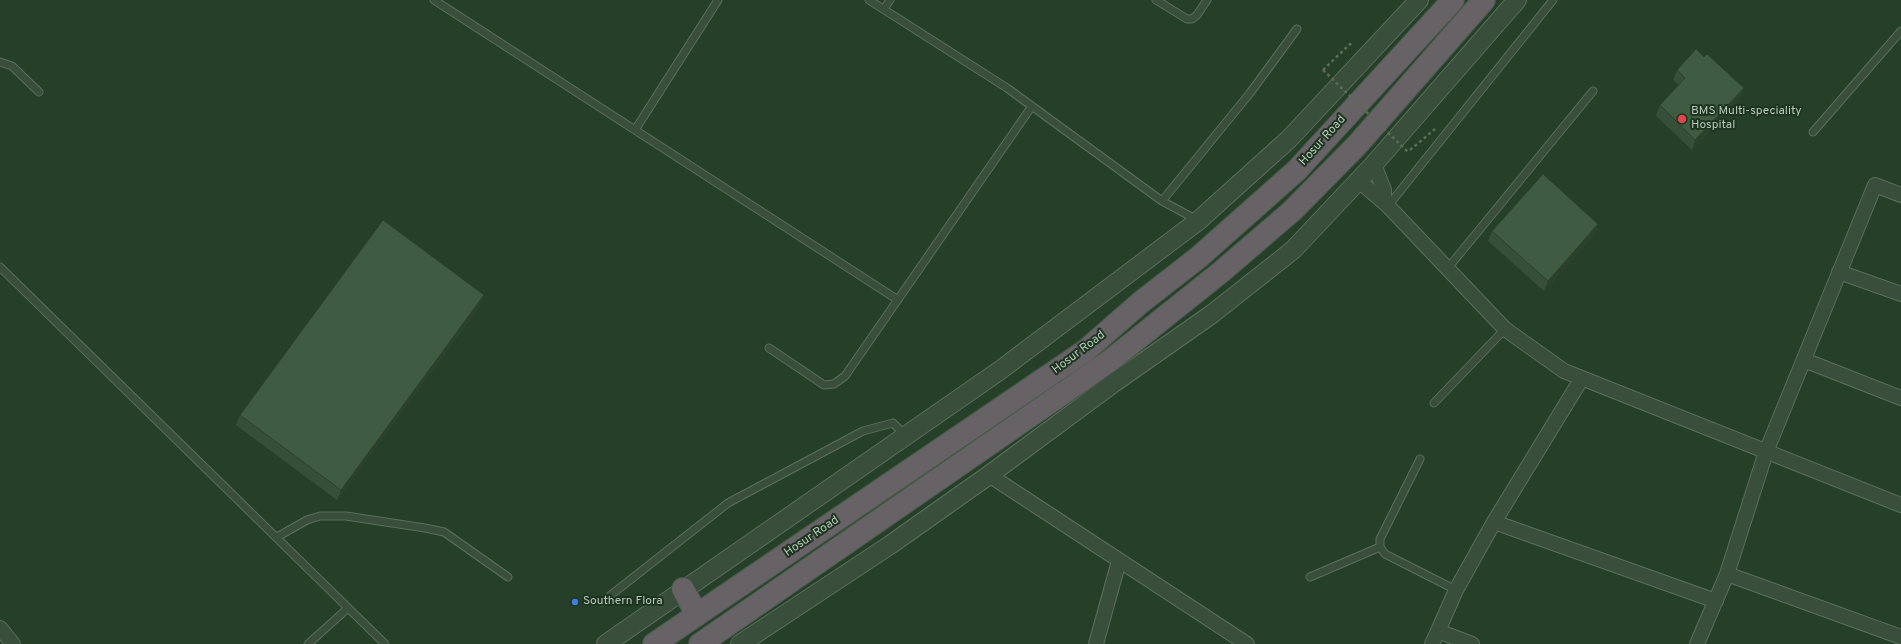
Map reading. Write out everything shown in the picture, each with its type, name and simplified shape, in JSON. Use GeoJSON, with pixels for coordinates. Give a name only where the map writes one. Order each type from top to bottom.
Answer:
{"type":"FeatureCollection","features":[{"type":"Feature","properties":{"kind":"highway","name":"Hosur Road"},"geometry":{"type":"LineString","coordinates":[[654,644],[1085,351],[1140,303],[1199,257],[1297,170],[1453,0]]}},
{"type":"Feature","properties":{"kind":"highway","name":"Hosur Road"},"geometry":{"type":"LineString","coordinates":[[700,644],[722,636],[866,531],[1111,360],[1221,272],[1292,211],[1358,144],[1484,0]]}},
{"type":"Feature","properties":{"kind":"highway"},"geometry":{"type":"LineString","coordinates":[[683,589],[697,615]]}},
{"type":"Feature","properties":{"kind":"street"},"geometry":{"type":"LineString","coordinates":[[606,644],[683,589],[999,371],[1198,222],[1289,139],[1419,0]]}},
{"type":"Feature","properties":{"kind":"street"},"geometry":{"type":"LineString","coordinates":[[740,644],[890,545],[989,475],[1115,382],[1212,314],[1293,250],[1374,164],[1517,0]]}},
{"type":"Feature","properties":{"kind":"street"},"geometry":{"type":"LineString","coordinates":[[1374,164],[1384,190],[1386,204]]}},
{"type":"Feature","properties":{"kind":"street"},"geometry":{"type":"LineString","coordinates":[[1358,180],[1386,204],[1505,329],[1564,371],[1901,504]]}},
{"type":"Feature","properties":{"kind":"street"},"geometry":{"type":"LineString","coordinates":[[1697,644],[1727,574],[1766,452],[1875,185],[1901,195]]}},
{"type":"Feature","properties":{"kind":"street"},"geometry":{"type":"LineString","coordinates":[[1839,272],[1901,294]]}},
{"type":"Feature","properties":{"kind":"street"},"geometry":{"type":"LineString","coordinates":[[1804,360],[1901,398]]}},
{"type":"Feature","properties":{"kind":"street"},"geometry":{"type":"LineString","coordinates":[[1432,644],[1456,590],[1494,522],[1582,378]]}},
{"type":"Feature","properties":{"kind":"street"},"geometry":{"type":"LineString","coordinates":[[989,475],[1247,644]]}},
{"type":"Feature","properties":{"kind":"street"},"geometry":{"type":"LineString","coordinates":[[1494,522],[1716,601]]}},
{"type":"Feature","properties":{"kind":"street"},"geometry":{"type":"LineString","coordinates":[[1096,644],[1119,561]]}},
{"type":"Feature","properties":{"kind":"street"},"geometry":{"type":"LineString","coordinates":[[1727,574],[1901,637]]}},
{"type":"Feature","properties":{"kind":"street"},"geometry":{"type":"LineString","coordinates":[[0,628],[12,644]]}},
{"type":"Feature","properties":{"kind":"street"},"geometry":{"type":"LineString","coordinates":[[1438,631],[1472,644]]}},
{"type":"Feature","properties":{"kind":"lane"},"geometry":{"type":"LineString","coordinates":[[434,0],[898,300]]}},
{"type":"Feature","properties":{"kind":"lane"},"geometry":{"type":"LineString","coordinates":[[635,130],[718,0]]}},
{"type":"Feature","properties":{"kind":"lane"},"geometry":{"type":"LineString","coordinates":[[869,0],[1007,88],[1162,201],[1198,222]]}},
{"type":"Feature","properties":{"kind":"lane"},"geometry":{"type":"LineString","coordinates":[[884,9],[890,0]]}},
{"type":"Feature","properties":{"kind":"lane"},"geometry":{"type":"LineString","coordinates":[[1156,0],[1187,19],[1197,15],[1207,0]]}},
{"type":"Feature","properties":{"kind":"lane"},"geometry":{"type":"LineString","coordinates":[[1386,204],[1553,0]]}},
{"type":"Feature","properties":{"kind":"lane"},"geometry":{"type":"LineString","coordinates":[[1162,201],[1245,99],[1297,29]]}},
{"type":"Feature","properties":{"kind":"lane"},"geometry":{"type":"LineString","coordinates":[[1813,132],[1900,34]]}},
{"type":"Feature","properties":{"kind":"lane"},"geometry":{"type":"LineString","coordinates":[[0,62],[12,66],[39,92]]}},
{"type":"Feature","properties":{"kind":"lane"},"geometry":{"type":"LineString","coordinates":[[1448,268],[1593,91]]}},
{"type":"Feature","properties":{"kind":"lane"},"geometry":{"type":"LineString","coordinates":[[770,348],[824,385],[834,384],[845,376],[1032,106]]}},
{"type":"Feature","properties":{"kind":"lane"},"geometry":{"type":"LineString","coordinates":[[0,267],[385,644]]}},
{"type":"Feature","properties":{"kind":"lane"},"geometry":{"type":"LineString","coordinates":[[1434,403],[1505,329]]}},
{"type":"Feature","properties":{"kind":"lane"},"geometry":{"type":"LineString","coordinates":[[602,602],[728,503],[767,481],[863,431],[893,423],[906,436]]}},
{"type":"Feature","properties":{"kind":"lane"},"geometry":{"type":"LineString","coordinates":[[1420,459],[1380,539],[1380,547],[1385,554],[1456,590]]}},
{"type":"Feature","properties":{"kind":"lane"},"geometry":{"type":"LineString","coordinates":[[277,537],[307,520],[320,516],[346,516],[425,528],[444,532],[508,577]]}},
{"type":"Feature","properties":{"kind":"lane"},"geometry":{"type":"LineString","coordinates":[[1310,577],[1380,547]]}},
{"type":"Feature","properties":{"kind":"lane"},"geometry":{"type":"LineString","coordinates":[[308,644],[348,608]]}},
{"type":"Feature","properties":{"kind":"path"},"geometry":{"type":"LineString","coordinates":[[1350,44],[1323,70],[1408,152],[1435,128]]}},
{"type":"Feature","properties":{"kind":"building"},"geometry":{"type":"Polygon","coordinates":[[[1696,49],[1704,57],[1707,54],[1744,88],[1695,140],[1660,105],[1685,78],[1677,70],[1696,49]]]}},
{"type":"Feature","properties":{"kind":"building"},"geometry":{"type":"Polygon","coordinates":[[[1543,174],[1598,224],[1548,281],[1492,231],[1543,174]]]}},
{"type":"Feature","properties":{"kind":"building"},"geometry":{"type":"Polygon","coordinates":[[[383,220],[484,295],[341,490],[240,415],[383,220]]]}},
{"type":"Feature","properties":{"kind":"place","name":"BMS Multi-speciality Hospital"},"geometry":{"type":"Point","coordinates":[1682,119]}},
{"type":"Feature","properties":{"kind":"place","name":"Southern Flora"},"geometry":{"type":"Point","coordinates":[575,602]}}]}
